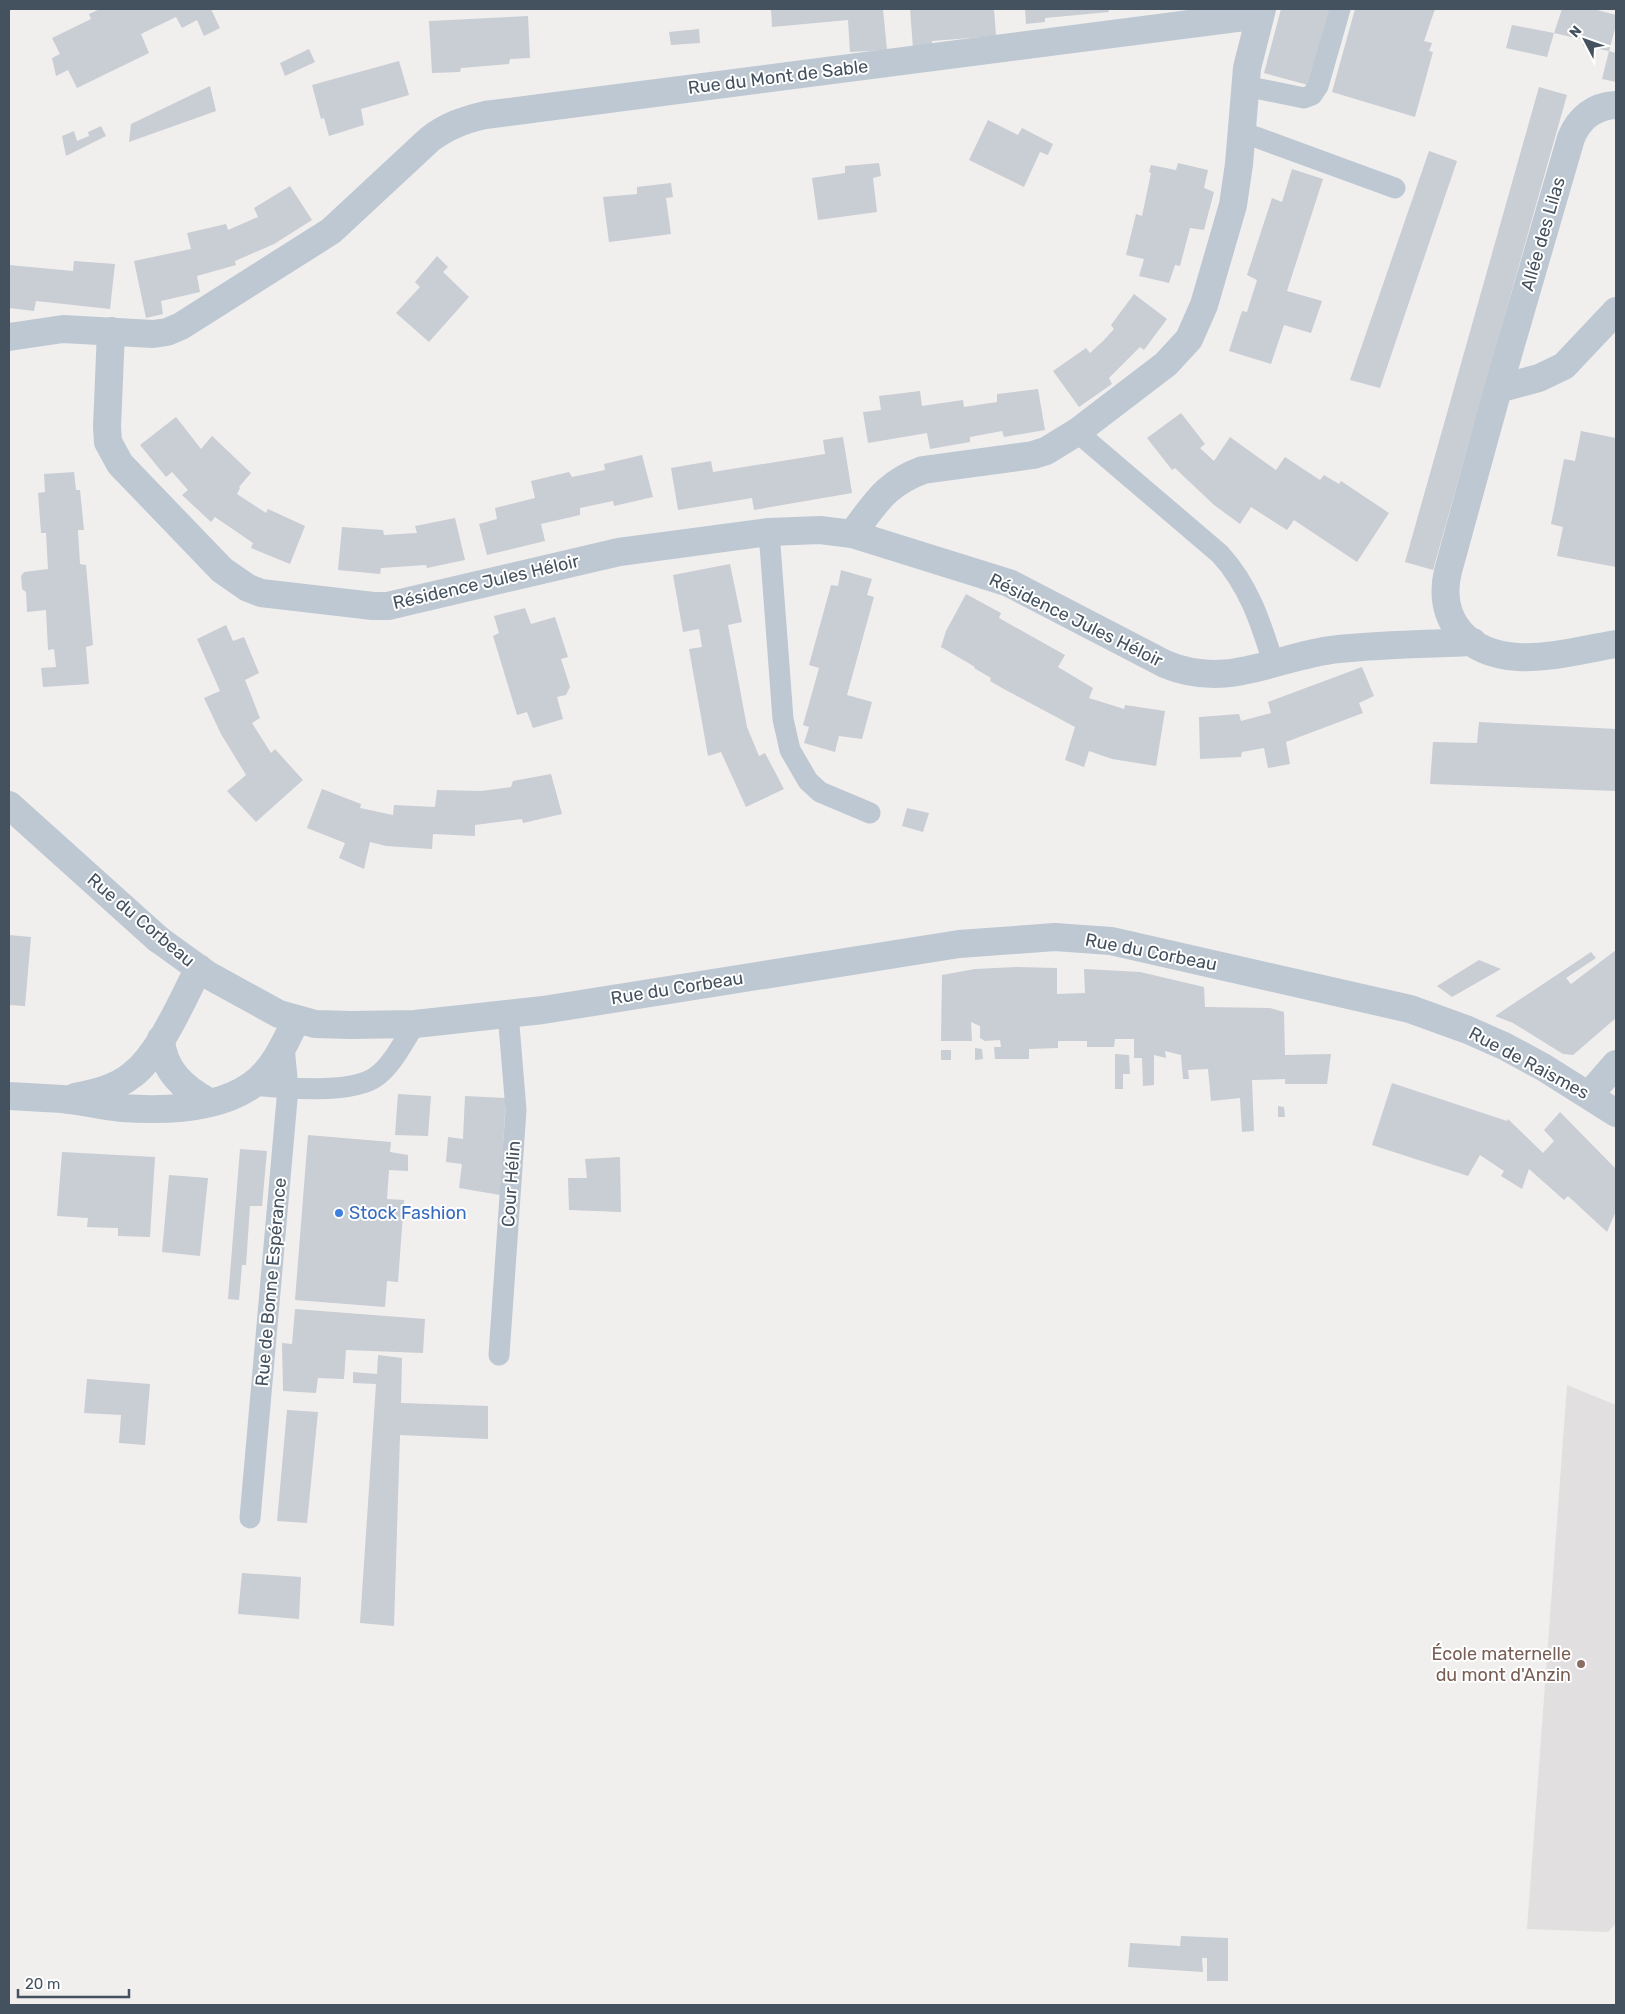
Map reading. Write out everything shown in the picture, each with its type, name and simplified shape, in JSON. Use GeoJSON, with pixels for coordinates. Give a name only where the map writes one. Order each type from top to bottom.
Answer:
{"type":"FeatureCollection","features":[{"type":"Feature","properties":{"kind":"street"},"geometry":{"type":"LineString","coordinates":[[852,534],[893,483],[908,476],[923,470],[1033,456],[1061,443],[1166,364],[1189,339],[1204,305],[1233,204],[1250,51],[1261,12]]}},
{"type":"Feature","properties":{"kind":"street","name":"Rue du Mont de Sable"},"geometry":{"type":"LineString","coordinates":[[111,331],[152,334],[167,332],[181,326],[331,231],[430,139],[446,128],[485,115],[1261,12]]}},
{"type":"Feature","properties":{"kind":"street","name":"Allée des Lilas"},"geometry":{"type":"LineString","coordinates":[[1482,646],[1452,622],[1447,612],[1445,585],[1498,389],[1571,138],[1584,116],[1606,105],[1616,105]]}},
{"type":"Feature","properties":{"kind":"street"},"geometry":{"type":"LineString","coordinates":[[1498,389],[1539,378],[1564,366],[1616,311]]}},
{"type":"Feature","properties":{"kind":"street"},"geometry":{"type":"LineString","coordinates":[[9,337],[63,329],[111,331]]}},
{"type":"Feature","properties":{"kind":"street","name":"Résidence Jules Héloir"},"geometry":{"type":"LineString","coordinates":[[111,331],[106,428],[112,452],[120,464],[222,570],[248,588],[261,593],[373,606],[388,606],[590,558],[769,532],[820,530],[852,534],[1009,583],[1180,670],[1221,675],[1274,665],[1301,656],[1338,649],[1482,646],[1519,657],[1539,656],[1616,644]]}},
{"type":"Feature","properties":{"kind":"street","name":"Rue du Corbeau"},"geometry":{"type":"LineString","coordinates":[[9,804],[158,939],[199,968],[265,1007],[296,1020],[325,1025],[416,1024],[583,1004],[936,947],[1055,937],[1129,944],[1410,1009]]}},
{"type":"Feature","properties":{"kind":"street","name":"Rue de Bonne Espérance"},"geometry":{"type":"LineString","coordinates":[[64,1099],[94,1094],[131,1077],[147,1061],[161,1039],[199,968]]}},
{"type":"Feature","properties":{"kind":"street","name":"Rue de Raismes"},"geometry":{"type":"LineString","coordinates":[[1410,1009],[1468,1030],[1504,1046],[1589,1095],[1616,1113]]}},
{"type":"Feature","properties":{"kind":"street","name":"Rue de Bonne Espérance"},"geometry":{"type":"LineString","coordinates":[[9,1096],[64,1099],[123,1108],[168,1108],[209,1102],[232,1096],[252,1085],[269,1068],[284,1047],[296,1020]]}},
{"type":"Feature","properties":{"kind":"street"},"geometry":{"type":"LineString","coordinates":[[161,1039],[165,1060],[175,1076],[187,1089],[209,1102]]}},
{"type":"Feature","properties":{"kind":"street"},"geometry":{"type":"LineString","coordinates":[[1589,1095],[1616,1064]]}},
{"type":"Feature","properties":{"kind":"lane"},"geometry":{"type":"LineString","coordinates":[[1245,86],[1304,98],[1312,94],[1318,86],[1340,9]]}},
{"type":"Feature","properties":{"kind":"lane"},"geometry":{"type":"LineString","coordinates":[[1242,132],[1395,188]]}},
{"type":"Feature","properties":{"kind":"lane"},"geometry":{"type":"LineString","coordinates":[[1077,432],[1220,554],[1236,571],[1256,607],[1274,665]]}},
{"type":"Feature","properties":{"kind":"lane"},"geometry":{"type":"LineString","coordinates":[[769,532],[782,719],[790,750],[808,780],[820,792],[870,813]]}},
{"type":"Feature","properties":{"kind":"lane","name":"Cour Hélin"},"geometry":{"type":"LineString","coordinates":[[499,1355],[516,1110],[508,1013]]}},
{"type":"Feature","properties":{"kind":"lane"},"geometry":{"type":"LineString","coordinates":[[252,1085],[288,1088],[352,1087],[369,1082],[385,1069],[416,1024]]}},
{"type":"Feature","properties":{"kind":"lane","name":"Rue de Bonne Espérance"},"geometry":{"type":"LineString","coordinates":[[250,1518],[288,1088],[284,1047]]}},
{"type":"Feature","properties":{"kind":"shaded area","name":"École maternelle du mont d'Anzin"},"geometry":{"type":"Polygon","coordinates":[[[1567,1385],[1616,1405],[1616,1923],[1608,1932],[1527,1929],[1567,1385]]]}},
{"type":"Feature","properties":{"kind":"building"},"geometry":{"type":"Polygon","coordinates":[[[100,9],[211,9],[220,28],[204,36],[197,20],[182,28],[176,17],[141,34],[149,53],[77,88],[68,70],[56,76],[52,58],[60,54],[52,38],[91,19],[89,14],[100,9]]]}},
{"type":"Feature","properties":{"kind":"building"},"geometry":{"type":"Polygon","coordinates":[[[771,9],[883,9],[887,50],[850,52],[848,20],[772,27],[771,9]]]}},
{"type":"Feature","properties":{"kind":"building"},"geometry":{"type":"Polygon","coordinates":[[[910,9],[994,9],[996,36],[932,41],[932,46],[913,48],[910,9]]]}},
{"type":"Feature","properties":{"kind":"building"},"geometry":{"type":"Polygon","coordinates":[[[1025,9],[1108,9],[1109,12],[1045,18],[1045,22],[1026,24],[1025,9]]]}},
{"type":"Feature","properties":{"kind":"building"},"geometry":{"type":"Polygon","coordinates":[[[1281,9],[1329,10],[1308,85],[1264,73],[1281,9]]]}},
{"type":"Feature","properties":{"kind":"building"},"geometry":{"type":"Polygon","coordinates":[[[1355,9],[1435,9],[1424,41],[1432,43],[1429,51],[1433,52],[1415,117],[1332,92],[1355,9]]]}},
{"type":"Feature","properties":{"kind":"building"},"geometry":{"type":"Polygon","coordinates":[[[1562,9],[1593,9],[1616,15],[1616,25],[1609,51],[1583,46],[1584,40],[1554,33],[1562,9]]]}},
{"type":"Feature","properties":{"kind":"building"},"geometry":{"type":"Polygon","coordinates":[[[528,16],[530,58],[510,59],[509,64],[461,68],[460,72],[432,73],[429,21],[528,16]]]}},
{"type":"Feature","properties":{"kind":"building"},"geometry":{"type":"Polygon","coordinates":[[[1512,25],[1554,33],[1547,57],[1506,48],[1512,25]]]}},
{"type":"Feature","properties":{"kind":"building"},"geometry":{"type":"Polygon","coordinates":[[[699,29],[700,43],[671,45],[669,32],[699,29]]]}},
{"type":"Feature","properties":{"kind":"building"},"geometry":{"type":"Polygon","coordinates":[[[309,49],[315,62],[285,76],[280,63],[309,49]]]}},
{"type":"Feature","properties":{"kind":"building"},"geometry":{"type":"Polygon","coordinates":[[[1609,51],[1616,53],[1616,82],[1602,79],[1609,51]]]}},
{"type":"Feature","properties":{"kind":"building"},"geometry":{"type":"Polygon","coordinates":[[[399,61],[409,95],[361,109],[364,125],[329,136],[324,118],[321,119],[312,85],[399,61]]]}},
{"type":"Feature","properties":{"kind":"building"},"geometry":{"type":"Polygon","coordinates":[[[210,86],[216,111],[129,142],[131,124],[210,86]]]}},
{"type":"Feature","properties":{"kind":"building"},"geometry":{"type":"Polygon","coordinates":[[[1539,87],[1567,95],[1433,570],[1405,562],[1539,87]]]}},
{"type":"Feature","properties":{"kind":"building"},"geometry":{"type":"Polygon","coordinates":[[[988,120],[1018,135],[1022,128],[1053,144],[1048,155],[1040,152],[1024,187],[969,160],[988,120]]]}},
{"type":"Feature","properties":{"kind":"building"},"geometry":{"type":"Polygon","coordinates":[[[101,126],[106,136],[66,156],[62,136],[74,131],[77,141],[89,136],[88,132],[101,126]]]}},
{"type":"Feature","properties":{"kind":"building"},"geometry":{"type":"Polygon","coordinates":[[[1429,151],[1457,161],[1380,388],[1350,380],[1429,151]]]}},
{"type":"Feature","properties":{"kind":"building"},"geometry":{"type":"Polygon","coordinates":[[[879,163],[881,176],[873,178],[877,212],[818,220],[812,178],[845,173],[845,166],[879,163]]]}},
{"type":"Feature","properties":{"kind":"building"},"geometry":{"type":"Polygon","coordinates":[[[1178,163],[1208,170],[1204,188],[1214,192],[1204,230],[1190,228],[1180,266],[1175,265],[1169,283],[1139,276],[1144,259],[1126,255],[1136,214],[1142,216],[1151,165],[1176,170],[1178,163]]]}},
{"type":"Feature","properties":{"kind":"building"},"geometry":{"type":"Polygon","coordinates":[[[1292,169],[1323,179],[1287,291],[1322,301],[1311,333],[1284,325],[1271,364],[1229,351],[1242,311],[1247,312],[1257,280],[1247,275],[1272,198],[1282,202],[1292,169]]]}},
{"type":"Feature","properties":{"kind":"building"},"geometry":{"type":"Polygon","coordinates":[[[671,183],[673,197],[666,198],[671,234],[609,242],[603,197],[637,194],[637,187],[671,183]]]}},
{"type":"Feature","properties":{"kind":"building"},"geometry":{"type":"Polygon","coordinates":[[[290,186],[312,220],[274,244],[235,261],[236,265],[197,276],[200,292],[161,301],[163,314],[146,318],[134,261],[191,249],[187,233],[226,224],[228,230],[258,217],[254,208],[290,186]]]}},
{"type":"Feature","properties":{"kind":"building"},"geometry":{"type":"Polygon","coordinates":[[[437,256],[448,267],[443,272],[469,297],[429,342],[396,313],[420,287],[415,282],[437,256]]]}},
{"type":"Feature","properties":{"kind":"building"},"geometry":{"type":"Polygon","coordinates":[[[74,261],[115,264],[110,309],[36,301],[34,311],[9,308],[9,265],[73,271],[74,261]]]}},
{"type":"Feature","properties":{"kind":"building"},"geometry":{"type":"Polygon","coordinates":[[[1134,294],[1167,319],[1144,350],[1140,347],[1109,378],[1112,384],[1079,407],[1053,371],[1086,348],[1090,353],[1104,340],[1114,329],[1111,325],[1134,294]]]}},
{"type":"Feature","properties":{"kind":"building"},"geometry":{"type":"Polygon","coordinates":[[[1038,389],[1045,430],[1004,437],[1002,431],[970,437],[970,442],[930,449],[927,433],[868,443],[863,412],[881,410],[879,396],[920,391],[922,406],[963,400],[964,407],[997,402],[997,394],[1038,389]]]}},
{"type":"Feature","properties":{"kind":"building"},"geometry":{"type":"Polygon","coordinates":[[[1181,413],[1205,444],[1200,448],[1214,461],[1230,437],[1276,470],[1285,457],[1320,480],[1324,475],[1339,484],[1341,481],[1389,513],[1357,562],[1294,520],[1287,530],[1251,507],[1240,524],[1214,505],[1175,468],[1172,470],[1147,438],[1181,413]]]}},
{"type":"Feature","properties":{"kind":"building"},"geometry":{"type":"Polygon","coordinates":[[[176,417],[201,449],[212,436],[251,473],[239,487],[237,494],[266,513],[268,509],[305,526],[290,564],[251,548],[253,543],[215,517],[211,522],[182,495],[188,490],[172,472],[166,477],[140,445],[176,417]]]}},
{"type":"Feature","properties":{"kind":"building"},"geometry":{"type":"Polygon","coordinates":[[[1581,431],[1616,438],[1616,567],[1557,556],[1563,527],[1551,524],[1564,459],[1575,461],[1581,431]]]}},
{"type":"Feature","properties":{"kind":"building"},"geometry":{"type":"Polygon","coordinates":[[[843,437],[852,493],[754,510],[752,498],[678,510],[671,468],[711,461],[713,472],[825,454],[823,440],[843,437]]]}},
{"type":"Feature","properties":{"kind":"building"},"geometry":{"type":"Polygon","coordinates":[[[642,455],[653,497],[614,506],[613,501],[580,508],[580,515],[541,524],[545,541],[487,555],[479,524],[497,519],[495,508],[535,498],[531,481],[569,472],[572,477],[605,470],[604,464],[642,455]]]}},
{"type":"Feature","properties":{"kind":"building"},"geometry":{"type":"Polygon","coordinates":[[[74,472],[76,490],[80,490],[84,530],[78,530],[80,564],[86,565],[93,645],[86,647],[89,684],[43,687],[41,668],[56,667],[54,649],[48,650],[46,610],[27,612],[26,592],[22,589],[21,576],[24,572],[48,569],[46,533],[41,533],[38,493],[45,492],[44,474],[74,472]]]}},
{"type":"Feature","properties":{"kind":"building"},"geometry":{"type":"Polygon","coordinates":[[[455,518],[465,560],[427,568],[426,565],[381,568],[380,574],[338,570],[342,527],[383,530],[384,535],[417,533],[415,526],[455,518]]]}},
{"type":"Feature","properties":{"kind":"building"},"geometry":{"type":"Polygon","coordinates":[[[730,564],[742,622],[728,625],[747,727],[759,756],[765,753],[784,789],[746,807],[721,752],[708,756],[689,649],[702,647],[699,629],[683,632],[673,575],[730,564]]]}},
{"type":"Feature","properties":{"kind":"building"},"geometry":{"type":"Polygon","coordinates":[[[841,570],[872,579],[867,595],[874,597],[847,695],[872,702],[862,739],[839,736],[835,752],[804,743],[809,727],[803,725],[819,668],[809,665],[831,585],[838,586],[841,570]]]}},
{"type":"Feature","properties":{"kind":"building"},"geometry":{"type":"Polygon","coordinates":[[[966,594],[1001,613],[999,618],[1065,655],[1058,667],[1093,688],[1089,698],[1124,709],[1125,705],[1165,711],[1156,766],[1112,759],[1089,751],[1084,767],[1065,760],[1075,727],[990,681],[991,678],[941,647],[946,631],[966,594]]]}},
{"type":"Feature","properties":{"kind":"building"},"geometry":{"type":"Polygon","coordinates":[[[525,608],[531,624],[555,617],[568,657],[561,659],[570,687],[566,695],[557,697],[563,719],[533,728],[527,712],[517,715],[493,636],[499,633],[494,616],[525,608]]]}},
{"type":"Feature","properties":{"kind":"building"},"geometry":{"type":"Polygon","coordinates":[[[226,625],[233,641],[244,637],[259,673],[245,680],[260,718],[252,723],[271,753],[275,749],[303,780],[256,822],[227,791],[246,775],[221,734],[204,698],[220,691],[197,639],[226,625]]]}},
{"type":"Feature","properties":{"kind":"building"},"geometry":{"type":"Polygon","coordinates":[[[1362,667],[1374,696],[1359,703],[1363,713],[1286,742],[1290,764],[1268,768],[1264,748],[1242,752],[1241,757],[1200,759],[1199,717],[1239,714],[1241,721],[1271,713],[1268,702],[1362,667]]]}},
{"type":"Feature","properties":{"kind":"building"},"geometry":{"type":"Polygon","coordinates":[[[1479,722],[1616,729],[1616,791],[1430,784],[1433,742],[1477,743],[1479,722]]]}},
{"type":"Feature","properties":{"kind":"building"},"geometry":{"type":"Polygon","coordinates":[[[551,774],[562,814],[523,823],[522,819],[475,825],[475,836],[433,834],[432,849],[386,846],[370,842],[364,869],[339,858],[345,843],[307,828],[322,789],[361,804],[360,808],[393,815],[394,805],[435,807],[437,790],[481,791],[511,787],[513,781],[551,774]]]}},
{"type":"Feature","properties":{"kind":"building"},"geometry":{"type":"Polygon","coordinates":[[[907,808],[929,813],[923,832],[902,826],[907,808]]]}},
{"type":"Feature","properties":{"kind":"building"},"geometry":{"type":"Polygon","coordinates":[[[9,935],[31,937],[25,1006],[9,1005],[9,935]]]}},
{"type":"Feature","properties":{"kind":"building"},"geometry":{"type":"Polygon","coordinates":[[[1616,950],[1616,1018],[1573,1055],[1563,1054],[1513,1023],[1495,1016],[1591,952],[1596,958],[1566,978],[1571,984],[1616,950]]]}},
{"type":"Feature","properties":{"kind":"building"},"geometry":{"type":"Polygon","coordinates":[[[1479,960],[1501,969],[1452,997],[1437,986],[1479,960]]]}},
{"type":"Feature","properties":{"kind":"building"},"geometry":{"type":"Polygon","coordinates":[[[1057,968],[1057,994],[1085,993],[1084,969],[1140,972],[1204,987],[1205,1007],[1270,1008],[1284,1012],[1285,1055],[1331,1054],[1327,1084],[1285,1084],[1285,1079],[1252,1080],[1254,1131],[1242,1132],[1240,1098],[1211,1101],[1208,1069],[1188,1070],[1189,1079],[1183,1079],[1181,1055],[1165,1051],[1166,1058],[1154,1055],[1154,1085],[1143,1086],[1142,1058],[1134,1058],[1134,1039],[1115,1039],[1114,1047],[1087,1047],[1087,1041],[1058,1041],[1058,1048],[1029,1049],[1029,1059],[995,1059],[994,1047],[1001,1047],[1000,1040],[985,1041],[980,1038],[980,1026],[971,1022],[972,1041],[941,1041],[942,975],[975,969],[1057,968]]]}},
{"type":"Feature","properties":{"kind":"building"},"geometry":{"type":"Polygon","coordinates":[[[975,1048],[982,1049],[983,1059],[975,1060],[975,1048]]]}},
{"type":"Feature","properties":{"kind":"building"},"geometry":{"type":"Polygon","coordinates":[[[941,1050],[951,1050],[951,1060],[941,1060],[941,1050]]]}},
{"type":"Feature","properties":{"kind":"building"},"geometry":{"type":"Polygon","coordinates":[[[1115,1054],[1129,1055],[1130,1074],[1123,1074],[1123,1089],[1115,1089],[1115,1054]]]}},
{"type":"Feature","properties":{"kind":"building"},"geometry":{"type":"Polygon","coordinates":[[[1392,1083],[1507,1121],[1508,1119],[1543,1153],[1554,1141],[1544,1130],[1560,1112],[1616,1169],[1616,1211],[1607,1232],[1568,1196],[1564,1200],[1529,1169],[1522,1189],[1501,1176],[1504,1171],[1480,1155],[1468,1176],[1372,1145],[1392,1083]]]}},
{"type":"Feature","properties":{"kind":"building"},"geometry":{"type":"Polygon","coordinates":[[[398,1094],[431,1096],[428,1136],[395,1135],[398,1094]]]}},
{"type":"Feature","properties":{"kind":"building"},"geometry":{"type":"Polygon","coordinates":[[[465,1096],[506,1098],[500,1195],[459,1188],[462,1164],[446,1162],[448,1137],[463,1139],[465,1096]]]}},
{"type":"Feature","properties":{"kind":"building"},"geometry":{"type":"Polygon","coordinates":[[[1278,1106],[1284,1107],[1285,1117],[1278,1117],[1278,1106]]]}},
{"type":"Feature","properties":{"kind":"building"},"geometry":{"type":"Polygon","coordinates":[[[308,1135],[391,1142],[390,1152],[408,1155],[408,1171],[389,1170],[387,1199],[404,1200],[398,1282],[387,1281],[385,1307],[295,1300],[308,1135]]]}},
{"type":"Feature","properties":{"kind":"building"},"geometry":{"type":"Polygon","coordinates":[[[240,1149],[267,1151],[262,1206],[250,1206],[246,1265],[242,1265],[239,1300],[228,1299],[240,1149]]]}},
{"type":"Feature","properties":{"kind":"building"},"geometry":{"type":"Polygon","coordinates":[[[62,1152],[155,1157],[150,1237],[118,1236],[118,1228],[87,1227],[88,1218],[57,1216],[62,1152]]]}},
{"type":"Feature","properties":{"kind":"building"},"geometry":{"type":"Polygon","coordinates":[[[620,1157],[621,1212],[569,1210],[568,1178],[587,1178],[585,1159],[620,1157]]]}},
{"type":"Feature","properties":{"kind":"building"},"geometry":{"type":"Polygon","coordinates":[[[169,1175],[208,1178],[200,1256],[162,1252],[169,1175]]]}},
{"type":"Feature","properties":{"kind":"building"},"geometry":{"type":"Polygon","coordinates":[[[295,1309],[425,1319],[423,1353],[346,1350],[344,1379],[318,1378],[316,1393],[283,1391],[282,1343],[292,1344],[295,1309]]]}},
{"type":"Feature","properties":{"kind":"building"},"geometry":{"type":"Polygon","coordinates":[[[378,1355],[402,1358],[401,1403],[488,1406],[488,1439],[400,1435],[394,1626],[360,1623],[376,1384],[353,1383],[353,1372],[377,1374],[378,1355]]]}},
{"type":"Feature","properties":{"kind":"building"},"geometry":{"type":"Polygon","coordinates":[[[87,1379],[150,1384],[145,1445],[119,1443],[121,1415],[84,1413],[87,1379]]]}},
{"type":"Feature","properties":{"kind":"building"},"geometry":{"type":"Polygon","coordinates":[[[287,1410],[318,1412],[307,1523],[277,1521],[287,1410]]]}},
{"type":"Feature","properties":{"kind":"building"},"geometry":{"type":"Polygon","coordinates":[[[242,1573],[301,1577],[299,1619],[238,1614],[242,1573]]]}},
{"type":"Feature","properties":{"kind":"building"},"geometry":{"type":"Polygon","coordinates":[[[1181,1936],[1228,1938],[1228,1981],[1207,1981],[1207,1958],[1202,1958],[1203,1972],[1128,1967],[1130,1943],[1180,1946],[1181,1936]]]}},
{"type":"Feature","properties":{"kind":"place","name":"Stock Fashion"},"geometry":{"type":"Point","coordinates":[339,1213]}},
{"type":"Feature","properties":{"kind":"place","name":"École maternelle du mont d'Anzin"},"geometry":{"type":"Point","coordinates":[1581,1664]}}]}
